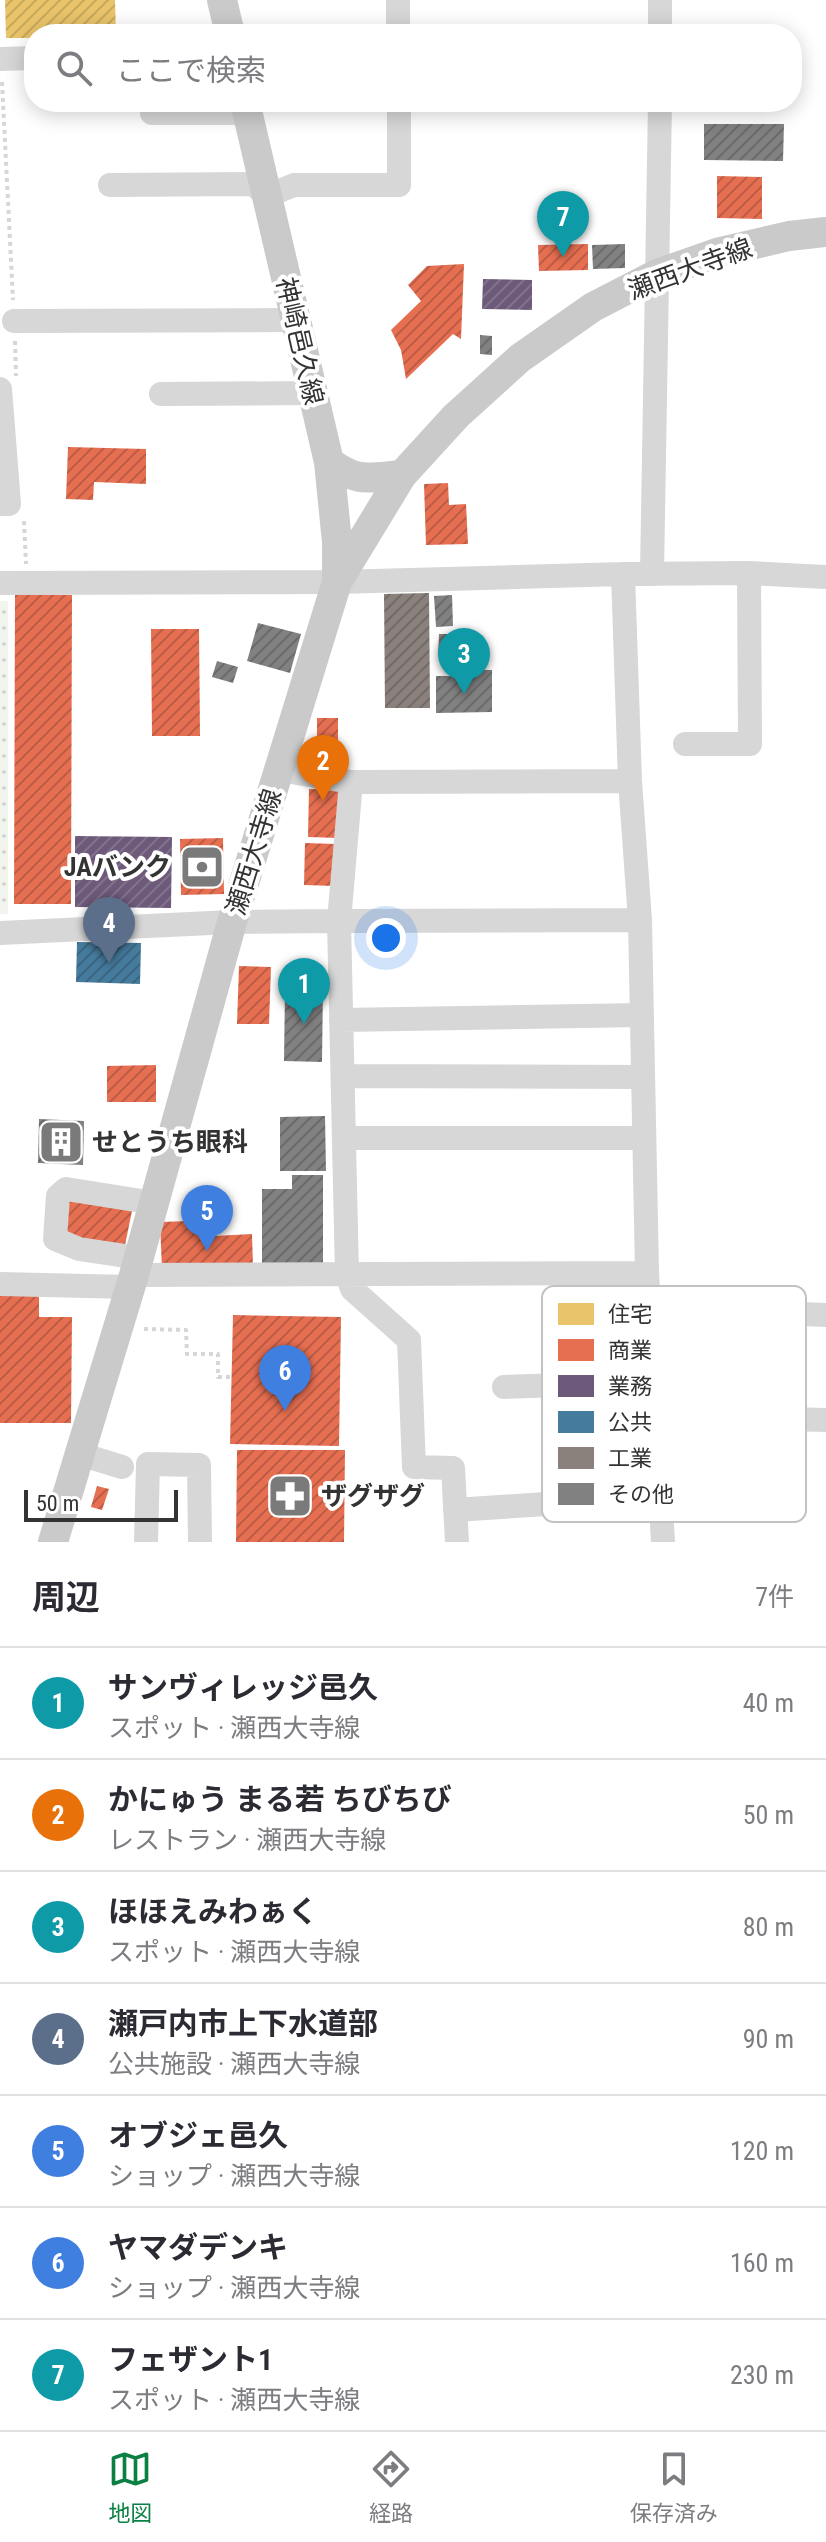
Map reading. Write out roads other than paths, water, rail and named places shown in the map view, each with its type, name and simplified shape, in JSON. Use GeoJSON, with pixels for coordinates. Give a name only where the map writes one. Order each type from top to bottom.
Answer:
{"type":"FeatureCollection","features":[{"type":"Feature","properties":{"kind":"main road"},"geometry":{"type":"LineString","coordinates":[[222,0],[228,24]]}},
{"type":"Feature","properties":{"kind":"main road","name":"神崎邑久線"},"geometry":{"type":"LineString","coordinates":[[247,112],[329,462],[337,582]]}},
{"type":"Feature","properties":{"kind":"main road","name":"瀬西大寺線"},"geometry":{"type":"LineString","coordinates":[[53,1542],[135,1273],[231,929],[337,582],[402,475],[456,416],[520,358],[593,307],[657,274],[720,252],[789,236],[826,232]]}},
{"type":"Feature","properties":{"kind":"main road"},"geometry":{"type":"LineString","coordinates":[[329,462],[349,476],[402,475]]}},
{"type":"Feature","properties":{"kind":"main road"},"geometry":{"type":"LineString","coordinates":[[335,523],[348,532],[361,530],[373,523]]}},
{"type":"Feature","properties":{"kind":"street"},"geometry":{"type":"LineString","coordinates":[[398,0],[398,24]]}},
{"type":"Feature","properties":{"kind":"street"},"geometry":{"type":"LineString","coordinates":[[660,0],[660,24]]}},
{"type":"Feature","properties":{"kind":"street"},"geometry":{"type":"LineString","coordinates":[[0,59],[24,58]]}},
{"type":"Feature","properties":{"kind":"street"},"geometry":{"type":"LineString","coordinates":[[152,113],[168,112]]}},
{"type":"Feature","properties":{"kind":"street"},"geometry":{"type":"LineString","coordinates":[[110,185],[253,184],[267,196],[294,185],[399,185],[399,112]]}},
{"type":"Feature","properties":{"kind":"street"},"geometry":{"type":"LineString","coordinates":[[652,574],[660,112]]}},
{"type":"Feature","properties":{"kind":"street"},"geometry":{"type":"LineString","coordinates":[[14,321],[295,320]]}},
{"type":"Feature","properties":{"kind":"street"},"geometry":{"type":"LineString","coordinates":[[0,389],[9,504],[0,504]]}},
{"type":"Feature","properties":{"kind":"street"},"geometry":{"type":"LineString","coordinates":[[161,394],[313,393]]}},
{"type":"Feature","properties":{"kind":"street"},"geometry":{"type":"LineString","coordinates":[[685,744],[750,744],[749,573]]}},
{"type":"Feature","properties":{"kind":"street"},"geometry":{"type":"LineString","coordinates":[[0,583],[337,582],[749,573],[826,577]]}},
{"type":"Feature","properties":{"kind":"street"},"geometry":{"type":"LineString","coordinates":[[623,574],[630,781],[640,920],[648,1286]]}},
{"type":"Feature","properties":{"kind":"street"},"geometry":{"type":"LineString","coordinates":[[279,770],[351,782],[630,781]]}},
{"type":"Feature","properties":{"kind":"street"},"geometry":{"type":"LineString","coordinates":[[351,782],[333,921],[341,1020],[347,1275],[352,1289],[409,1340],[414,1467],[453,1468],[457,1542]]}},
{"type":"Feature","properties":{"kind":"street"},"geometry":{"type":"LineString","coordinates":[[333,921],[640,920]]}},
{"type":"Feature","properties":{"kind":"street"},"geometry":{"type":"LineString","coordinates":[[0,933],[231,929],[327,933],[333,921]]}},
{"type":"Feature","properties":{"kind":"street"},"geometry":{"type":"LineString","coordinates":[[341,1020],[642,1015]]}},
{"type":"Feature","properties":{"kind":"street"},"geometry":{"type":"LineString","coordinates":[[343,1076],[643,1077]]}},
{"type":"Feature","properties":{"kind":"street"},"geometry":{"type":"LineString","coordinates":[[344,1138],[644,1138]]}},
{"type":"Feature","properties":{"kind":"street"},"geometry":{"type":"LineString","coordinates":[[135,1273],[55,1239],[58,1196],[66,1189],[154,1203]]}},
{"type":"Feature","properties":{"kind":"street"},"geometry":{"type":"LineString","coordinates":[[0,1284],[135,1273],[647,1273]]}},
{"type":"Feature","properties":{"kind":"street"},"geometry":{"type":"LineString","coordinates":[[806,1314],[826,1315]]}},
{"type":"Feature","properties":{"kind":"street"},"geometry":{"type":"LineString","coordinates":[[504,1387],[542,1386]]}},
{"type":"Feature","properties":{"kind":"street"},"geometry":{"type":"LineString","coordinates":[[806,1419],[826,1420]]}},
{"type":"Feature","properties":{"kind":"street"},"geometry":{"type":"LineString","coordinates":[[80,1454],[122,1467]]}},
{"type":"Feature","properties":{"kind":"street"},"geometry":{"type":"LineString","coordinates":[[146,1542],[148,1464],[199,1465],[200,1542]]}},
{"type":"Feature","properties":{"kind":"street"},"geometry":{"type":"LineString","coordinates":[[455,1510],[542,1504]]}},
{"type":"Feature","properties":{"kind":"street"},"geometry":{"type":"LineString","coordinates":[[662,1522],[663,1542]]}},
{"type":"Feature","properties":{"kind":"place","name":"フェザント1"},"geometry":{"type":"Point","coordinates":[563,257]}},
{"type":"Feature","properties":{"kind":"place","name":"ほほえみわぁく"},"geometry":{"type":"Point","coordinates":[464,694]}},
{"type":"Feature","properties":{"kind":"place","name":"かにゅう まる若 ちびちび"},"geometry":{"type":"Point","coordinates":[323,801]}},
{"type":"Feature","properties":{"kind":"place","name":"JAバンク"},"geometry":{"type":"Point","coordinates":[202,867]}},
{"type":"Feature","properties":{"kind":"place","name":"瀬戸内市上下水道部"},"geometry":{"type":"Point","coordinates":[109,963]}},
{"type":"Feature","properties":{"kind":"place","name":"サンヴィレッジ邑久"},"geometry":{"type":"Point","coordinates":[304,1024]}},
{"type":"Feature","properties":{"kind":"place","name":"せとうち眼科"},"geometry":{"type":"Point","coordinates":[61,1142]}},
{"type":"Feature","properties":{"kind":"place","name":"オブジェ邑久"},"geometry":{"type":"Point","coordinates":[207,1251]}},
{"type":"Feature","properties":{"kind":"place","name":"ヤマダデンキ"},"geometry":{"type":"Point","coordinates":[285,1411]}},
{"type":"Feature","properties":{"kind":"place","name":"ザグザグ"},"geometry":{"type":"Point","coordinates":[290,1496]}}]}
